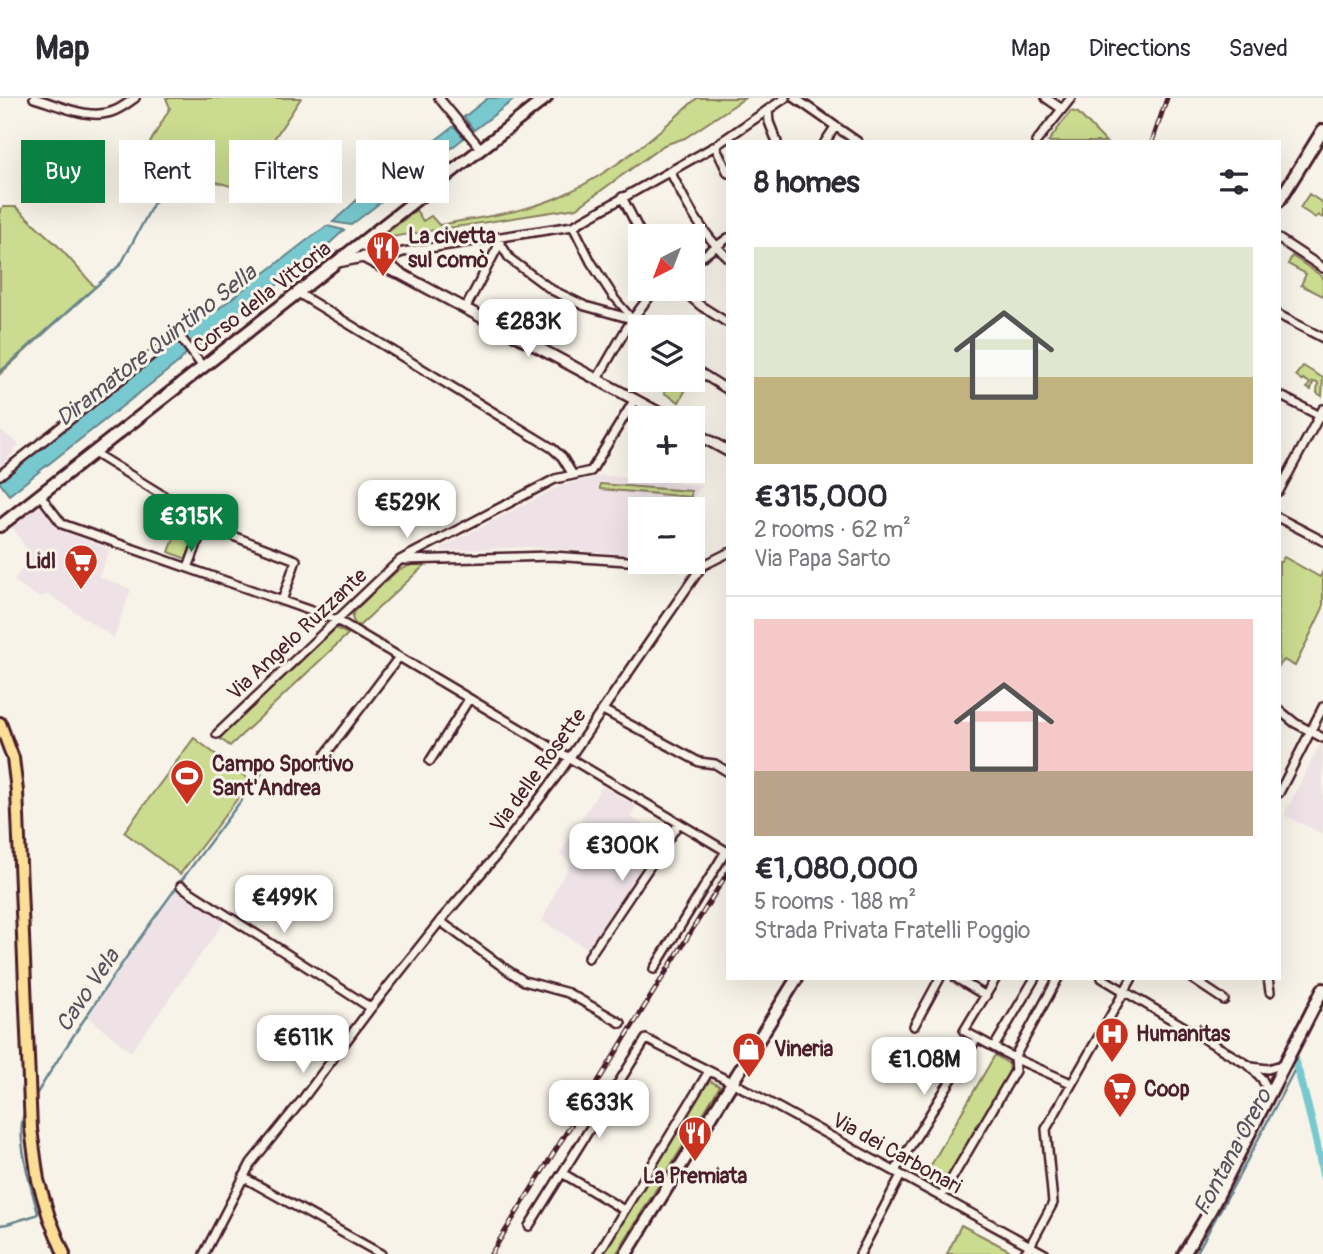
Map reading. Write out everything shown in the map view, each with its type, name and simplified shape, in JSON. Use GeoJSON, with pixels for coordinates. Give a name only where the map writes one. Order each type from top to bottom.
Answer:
{"type":"FeatureCollection","features":[{"type":"Feature","properties":{"kind":"main road","name":"Corso della Vittoria"},"geometry":{"type":"LineString","coordinates":[[0,526],[336,263],[360,249],[546,98]]}},
{"type":"Feature","properties":{"kind":"main road"},"geometry":{"type":"LineString","coordinates":[[1281,198],[1323,131]]}},
{"type":"Feature","properties":{"kind":"main road"},"geometry":{"type":"LineString","coordinates":[[0,723],[13,758],[17,791],[31,1129],[38,1180],[64,1254]]}},
{"type":"Feature","properties":{"kind":"main road"},"geometry":{"type":"LineString","coordinates":[[627,1253],[796,980]]}},
{"type":"Feature","properties":{"kind":"main road"},"geometry":{"type":"LineString","coordinates":[[1184,1254],[1212,1209],[1323,989]]}},
{"type":"Feature","properties":{"kind":"street"},"geometry":{"type":"LineString","coordinates":[[34,98],[95,114],[114,111],[135,98]]}},
{"type":"Feature","properties":{"kind":"street"},"geometry":{"type":"LineString","coordinates":[[439,98],[481,149]]}},
{"type":"Feature","properties":{"kind":"street"},"geometry":{"type":"LineString","coordinates":[[383,259],[403,252],[499,241],[573,226],[715,146],[785,98]]}},
{"type":"Feature","properties":{"kind":"street"},"geometry":{"type":"LineString","coordinates":[[795,98],[855,140]]}},
{"type":"Feature","properties":{"kind":"street"},"geometry":{"type":"LineString","coordinates":[[1046,98],[1062,109]]}},
{"type":"Feature","properties":{"kind":"street"},"geometry":{"type":"LineString","coordinates":[[1038,140],[1071,98]]}},
{"type":"Feature","properties":{"kind":"street"},"geometry":{"type":"LineString","coordinates":[[768,110],[769,123],[776,140]]}},
{"type":"Feature","properties":{"kind":"street"},"geometry":{"type":"LineString","coordinates":[[826,140],[835,127]]}},
{"type":"Feature","properties":{"kind":"street"},"geometry":{"type":"LineString","coordinates":[[715,146],[726,169]]}},
{"type":"Feature","properties":{"kind":"street"},"geometry":{"type":"LineString","coordinates":[[670,171],[690,212],[726,256]]}},
{"type":"Feature","properties":{"kind":"street"},"geometry":{"type":"LineString","coordinates":[[622,197],[636,224]]}},
{"type":"Feature","properties":{"kind":"street"},"geometry":{"type":"LineString","coordinates":[[573,226],[591,262],[629,315]]}},
{"type":"Feature","properties":{"kind":"street"},"geometry":{"type":"LineString","coordinates":[[705,254],[726,239]]}},
{"type":"Feature","properties":{"kind":"street"},"geometry":{"type":"LineString","coordinates":[[1281,240],[1323,268]]}},
{"type":"Feature","properties":{"kind":"street"},"geometry":{"type":"LineString","coordinates":[[465,309],[499,241]]}},
{"type":"Feature","properties":{"kind":"street"},"geometry":{"type":"LineString","coordinates":[[499,241],[510,260],[552,290],[585,306],[628,318]]}},
{"type":"Feature","properties":{"kind":"street"},"geometry":{"type":"LineString","coordinates":[[360,249],[383,259],[401,274]]}},
{"type":"Feature","properties":{"kind":"street"},"geometry":{"type":"LineString","coordinates":[[360,249],[382,267],[401,274],[646,406]]}},
{"type":"Feature","properties":{"kind":"street"},"geometry":{"type":"LineString","coordinates":[[298,293],[552,448],[562,457],[573,475]]}},
{"type":"Feature","properties":{"kind":"street"},"geometry":{"type":"LineString","coordinates":[[695,301],[726,322]]}},
{"type":"Feature","properties":{"kind":"street"},"geometry":{"type":"LineString","coordinates":[[1281,316],[1323,338]]}},
{"type":"Feature","properties":{"kind":"street"},"geometry":{"type":"LineString","coordinates":[[597,379],[628,326]]}},
{"type":"Feature","properties":{"kind":"street"},"geometry":{"type":"LineString","coordinates":[[0,475],[180,337],[203,367]]}},
{"type":"Feature","properties":{"kind":"street"},"geometry":{"type":"LineString","coordinates":[[705,376],[726,389]]}},
{"type":"Feature","properties":{"kind":"street"},"geometry":{"type":"LineString","coordinates":[[1281,396],[1322,414],[1281,487]]}},
{"type":"Feature","properties":{"kind":"street","name":"Via Angelo Ruzzante"},"geometry":{"type":"LineString","coordinates":[[217,734],[400,560],[555,479],[591,471],[635,400]]}},
{"type":"Feature","properties":{"kind":"street"},"geometry":{"type":"LineString","coordinates":[[705,438],[726,448]]}},
{"type":"Feature","properties":{"kind":"street"},"geometry":{"type":"LineString","coordinates":[[94,453],[164,496]]}},
{"type":"Feature","properties":{"kind":"street"},"geometry":{"type":"LineString","coordinates":[[40,495],[62,524],[337,621],[726,851],[654,969]]}},
{"type":"Feature","properties":{"kind":"street"},"geometry":{"type":"LineString","coordinates":[[208,527],[217,506]]}},
{"type":"Feature","properties":{"kind":"street"},"geometry":{"type":"LineString","coordinates":[[1281,520],[1323,541]]}},
{"type":"Feature","properties":{"kind":"street"},"geometry":{"type":"LineString","coordinates":[[188,568],[204,525],[296,560],[282,601]]}},
{"type":"Feature","properties":{"kind":"street","name":"Via delle Rosette"},"geometry":{"type":"LineString","coordinates":[[705,564],[726,554]]}},
{"type":"Feature","properties":{"kind":"street"},"geometry":{"type":"LineString","coordinates":[[400,560],[552,556],[628,561]]}},
{"type":"Feature","properties":{"kind":"street","name":"Via delle Rosette"},"geometry":{"type":"LineString","coordinates":[[204,1254],[251,1163],[440,921],[496,856],[570,758],[696,574]]}},
{"type":"Feature","properties":{"kind":"street"},"geometry":{"type":"LineString","coordinates":[[316,767],[399,657]]}},
{"type":"Feature","properties":{"kind":"street"},"geometry":{"type":"LineString","coordinates":[[430,761],[470,699]]}},
{"type":"Feature","properties":{"kind":"street"},"geometry":{"type":"LineString","coordinates":[[1281,789],[1323,707]]}},
{"type":"Feature","properties":{"kind":"street"},"geometry":{"type":"LineString","coordinates":[[603,710],[699,762],[715,764],[726,771]]}},
{"type":"Feature","properties":{"kind":"street"},"geometry":{"type":"LineString","coordinates":[[1281,712],[1295,723],[1323,738]]}},
{"type":"Feature","properties":{"kind":"street"},"geometry":{"type":"LineString","coordinates":[[588,958],[679,823]]}},
{"type":"Feature","properties":{"kind":"street"},"geometry":{"type":"LineString","coordinates":[[181,886],[371,1008]]}},
{"type":"Feature","properties":{"kind":"street"},"geometry":{"type":"LineString","coordinates":[[440,921],[524,981],[568,993],[621,1023]]}},
{"type":"Feature","properties":{"kind":"street"},"geometry":{"type":"LineString","coordinates":[[914,1026],[939,980]]}},
{"type":"Feature","properties":{"kind":"street"},"geometry":{"type":"LineString","coordinates":[[959,980],[986,996]]}},
{"type":"Feature","properties":{"kind":"street"},"geometry":{"type":"LineString","coordinates":[[995,980],[964,1031],[1014,1058],[1071,1083]]}},
{"type":"Feature","properties":{"kind":"street"},"geometry":{"type":"LineString","coordinates":[[993,1047],[1034,980]]}},
{"type":"Feature","properties":{"kind":"street"},"geometry":{"type":"LineString","coordinates":[[941,1197],[1015,1071],[1014,1058],[1057,980]]}},
{"type":"Feature","properties":{"kind":"street"},"geometry":{"type":"LineString","coordinates":[[1106,980],[1250,1066],[1262,1079],[1270,1094]]}},
{"type":"Feature","properties":{"kind":"street"},"geometry":{"type":"LineString","coordinates":[[1024,1254],[1053,1203],[1046,1129],[1131,980]]}},
{"type":"Feature","properties":{"kind":"street"},"geometry":{"type":"LineString","coordinates":[[1194,980],[1224,1000]]}},
{"type":"Feature","properties":{"kind":"street"},"geometry":{"type":"LineString","coordinates":[[1268,980],[1270,992]]}},
{"type":"Feature","properties":{"kind":"street"},"geometry":{"type":"LineString","coordinates":[[860,1254],[898,1173],[977,1038]]}},
{"type":"Feature","properties":{"kind":"street","name":"Via dei Carbonari"},"geometry":{"type":"LineString","coordinates":[[562,1174],[646,1039],[732,1082],[1045,1254]]}},
{"type":"Feature","properties":{"kind":"street"},"geometry":{"type":"LineString","coordinates":[[1250,1066],[1268,1069],[1285,1064]]}},
{"type":"Feature","properties":{"kind":"street"},"geometry":{"type":"LineString","coordinates":[[598,1254],[709,1071]]}},
{"type":"Feature","properties":{"kind":"street"},"geometry":{"type":"LineString","coordinates":[[529,1226],[562,1174],[624,1210]]}},
{"type":"Feature","properties":{"kind":"street"},"geometry":{"type":"LineString","coordinates":[[243,1177],[381,1254]]}},
{"type":"Feature","properties":{"kind":"shaded area"},"geometry":{"type":"Polygon","coordinates":[[[0,430],[19,444],[0,467],[0,430]]]}},
{"type":"Feature","properties":{"kind":"shaded area"},"geometry":{"type":"Polygon","coordinates":[[[602,475],[628,478],[628,483],[700,486],[694,497],[628,497],[628,554],[529,547],[442,551],[441,548],[558,487],[602,475]]]}},
{"type":"Feature","properties":{"kind":"shaded area"},"geometry":{"type":"Polygon","coordinates":[[[39,506],[59,530],[110,549],[99,577],[131,589],[114,638],[50,595],[38,597],[14,581],[25,564],[28,551],[12,527],[39,506]]]}},
{"type":"Feature","properties":{"kind":"shaded area"},"geometry":{"type":"Polygon","coordinates":[[[1320,744],[1323,745],[1323,834],[1284,815],[1320,744]]]}},
{"type":"Feature","properties":{"kind":"shaded area"},"geometry":{"type":"Polygon","coordinates":[[[602,786],[636,806],[630,817],[667,837],[591,951],[542,921],[556,888],[571,863],[560,854],[602,786]]]}},
{"type":"Feature","properties":{"kind":"shaded area"},"geometry":{"type":"Polygon","coordinates":[[[178,888],[227,918],[131,1052],[86,1015],[178,888]]]}},
{"type":"Feature","properties":{"kind":"green space"},"geometry":{"type":"Polygon","coordinates":[[[166,98],[301,98],[273,140],[229,140],[229,186],[215,182],[215,140],[152,140],[170,108],[166,98]]]}},
{"type":"Feature","properties":{"kind":"green space"},"geometry":{"type":"Polygon","coordinates":[[[697,98],[745,98],[685,138],[664,145],[577,208],[391,237],[387,233],[416,210],[423,221],[431,216],[439,225],[518,210],[563,195],[617,164],[697,98]]]}},
{"type":"Feature","properties":{"kind":"green space"},"geometry":{"type":"Polygon","coordinates":[[[1071,111],[1078,113],[1104,140],[1049,140],[1071,111]]]}},
{"type":"Feature","properties":{"kind":"green space"},"geometry":{"type":"Polygon","coordinates":[[[1309,194],[1323,203],[1323,218],[1318,215],[1316,218],[1300,208],[1309,194]]]}},
{"type":"Feature","properties":{"kind":"green space"},"geometry":{"type":"Polygon","coordinates":[[[3,207],[16,207],[58,246],[95,287],[0,374],[0,210],[3,207]]]}},
{"type":"Feature","properties":{"kind":"green space"},"geometry":{"type":"Polygon","coordinates":[[[1292,256],[1323,277],[1323,296],[1301,285],[1306,274],[1288,264],[1292,256]]]}},
{"type":"Feature","properties":{"kind":"green space"},"geometry":{"type":"Polygon","coordinates":[[[1303,366],[1323,378],[1322,396],[1317,393],[1318,383],[1313,382],[1311,390],[1307,388],[1310,383],[1303,379],[1302,381],[1296,375],[1303,366]]]}},
{"type":"Feature","properties":{"kind":"green space"},"geometry":{"type":"Polygon","coordinates":[[[665,392],[684,392],[679,402],[665,392]]]}},
{"type":"Feature","properties":{"kind":"green space"},"geometry":{"type":"Polygon","coordinates":[[[600,484],[691,491],[691,497],[600,489],[600,484]]]}},
{"type":"Feature","properties":{"kind":"green space"},"geometry":{"type":"Polygon","coordinates":[[[180,523],[198,530],[186,559],[169,552],[180,523]]]}},
{"type":"Feature","properties":{"kind":"green space"},"geometry":{"type":"Polygon","coordinates":[[[1284,557],[1320,577],[1323,571],[1323,608],[1295,666],[1284,660],[1281,664],[1281,562],[1284,557]]]}},
{"type":"Feature","properties":{"kind":"green space"},"geometry":{"type":"Polygon","coordinates":[[[426,564],[359,626],[355,624],[352,618],[354,611],[398,570],[426,564]]]}},
{"type":"Feature","properties":{"kind":"green space"},"geometry":{"type":"Polygon","coordinates":[[[336,628],[348,634],[230,746],[219,738],[336,628]]]}},
{"type":"Feature","properties":{"kind":"green space","name":"Campo Sportivo Sant'Andrea"},"geometry":{"type":"Polygon","coordinates":[[[194,738],[251,781],[180,874],[124,832],[194,738]]]}},
{"type":"Feature","properties":{"kind":"green space"},"geometry":{"type":"Polygon","coordinates":[[[995,1055],[1012,1066],[1012,1071],[942,1191],[923,1179],[995,1055]]]}},
{"type":"Feature","properties":{"kind":"green space"},"geometry":{"type":"Polygon","coordinates":[[[710,1081],[720,1086],[616,1254],[600,1254],[706,1083],[710,1081]]]}},
{"type":"Feature","properties":{"kind":"green space"},"geometry":{"type":"Polygon","coordinates":[[[961,1225],[1009,1250],[1007,1254],[947,1254],[961,1225]]]}},
{"type":"Feature","properties":{"kind":"water"},"geometry":{"type":"Polygon","coordinates":[[[488,98],[516,98],[474,130],[464,117],[488,98]]]}},
{"type":"Feature","properties":{"kind":"water"},"geometry":{"type":"Polygon","coordinates":[[[454,126],[464,138],[449,150],[449,140],[436,140],[454,126]]]}},
{"type":"Feature","properties":{"kind":"water"},"geometry":{"type":"Polygon","coordinates":[[[356,201],[356,203],[380,203],[351,225],[333,222],[356,201]]]}},
{"type":"Feature","properties":{"kind":"water"},"geometry":{"type":"Polygon","coordinates":[[[327,226],[344,230],[202,344],[192,349],[183,339],[192,329],[327,226]]]}},
{"type":"Feature","properties":{"kind":"water"},"geometry":{"type":"Polygon","coordinates":[[[180,341],[188,351],[180,361],[9,495],[0,479],[180,341]]]}},
{"type":"Feature","properties":{"kind":"waterway"},"geometry":{"type":"LineString","coordinates":[[0,372],[121,264],[154,203]]}},
{"type":"Feature","properties":{"kind":"waterway","name":"Cavo Vela"},"geometry":{"type":"LineString","coordinates":[[34,1098],[87,1014],[144,932],[262,773]]}},
{"type":"Feature","properties":{"kind":"waterway"},"geometry":{"type":"LineString","coordinates":[[1295,1060],[1323,1175]]}},
{"type":"Feature","properties":{"kind":"waterway","name":"Fontana Orero"},"geometry":{"type":"LineString","coordinates":[[1196,1254],[1297,1065]]}},
{"type":"Feature","properties":{"kind":"waterway","name":"Cavo Vela"},"geometry":{"type":"LineString","coordinates":[[0,1225],[38,1213],[23,1147],[22,1122],[25,1113]]}},
{"type":"Feature","properties":{"kind":"railway"},"geometry":{"type":"LineString","coordinates":[[1153,140],[1167,98]]}},
{"type":"Feature","properties":{"kind":"railway"},"geometry":{"type":"LineString","coordinates":[[491,1254],[726,875]]}},
{"type":"Feature","properties":{"kind":"place","name":"La civetta sul comò"},"geometry":{"type":"Point","coordinates":[383,278]}},
{"type":"Feature","properties":{"kind":"place","name":"Lidl"},"geometry":{"type":"Point","coordinates":[81,591]}},
{"type":"Feature","properties":{"kind":"place","name":"Campo Sportivo Sant'Andrea"},"geometry":{"type":"Point","coordinates":[187,806]}},
{"type":"Feature","properties":{"kind":"place","name":"Humanitas"},"geometry":{"type":"Point","coordinates":[1112,1064]}},
{"type":"Feature","properties":{"kind":"place","name":"Vineria"},"geometry":{"type":"Point","coordinates":[749,1079]}},
{"type":"Feature","properties":{"kind":"place","name":"Coop"},"geometry":{"type":"Point","coordinates":[1120,1119]}},
{"type":"Feature","properties":{"kind":"place","name":"La Premiata"},"geometry":{"type":"Point","coordinates":[695,1163]}},
{"type":"Feature","properties":{"kind":"water label","name":"Diramatore Quintino Sella"},"geometry":{"type":"Point","coordinates":[156,345]}}]}
